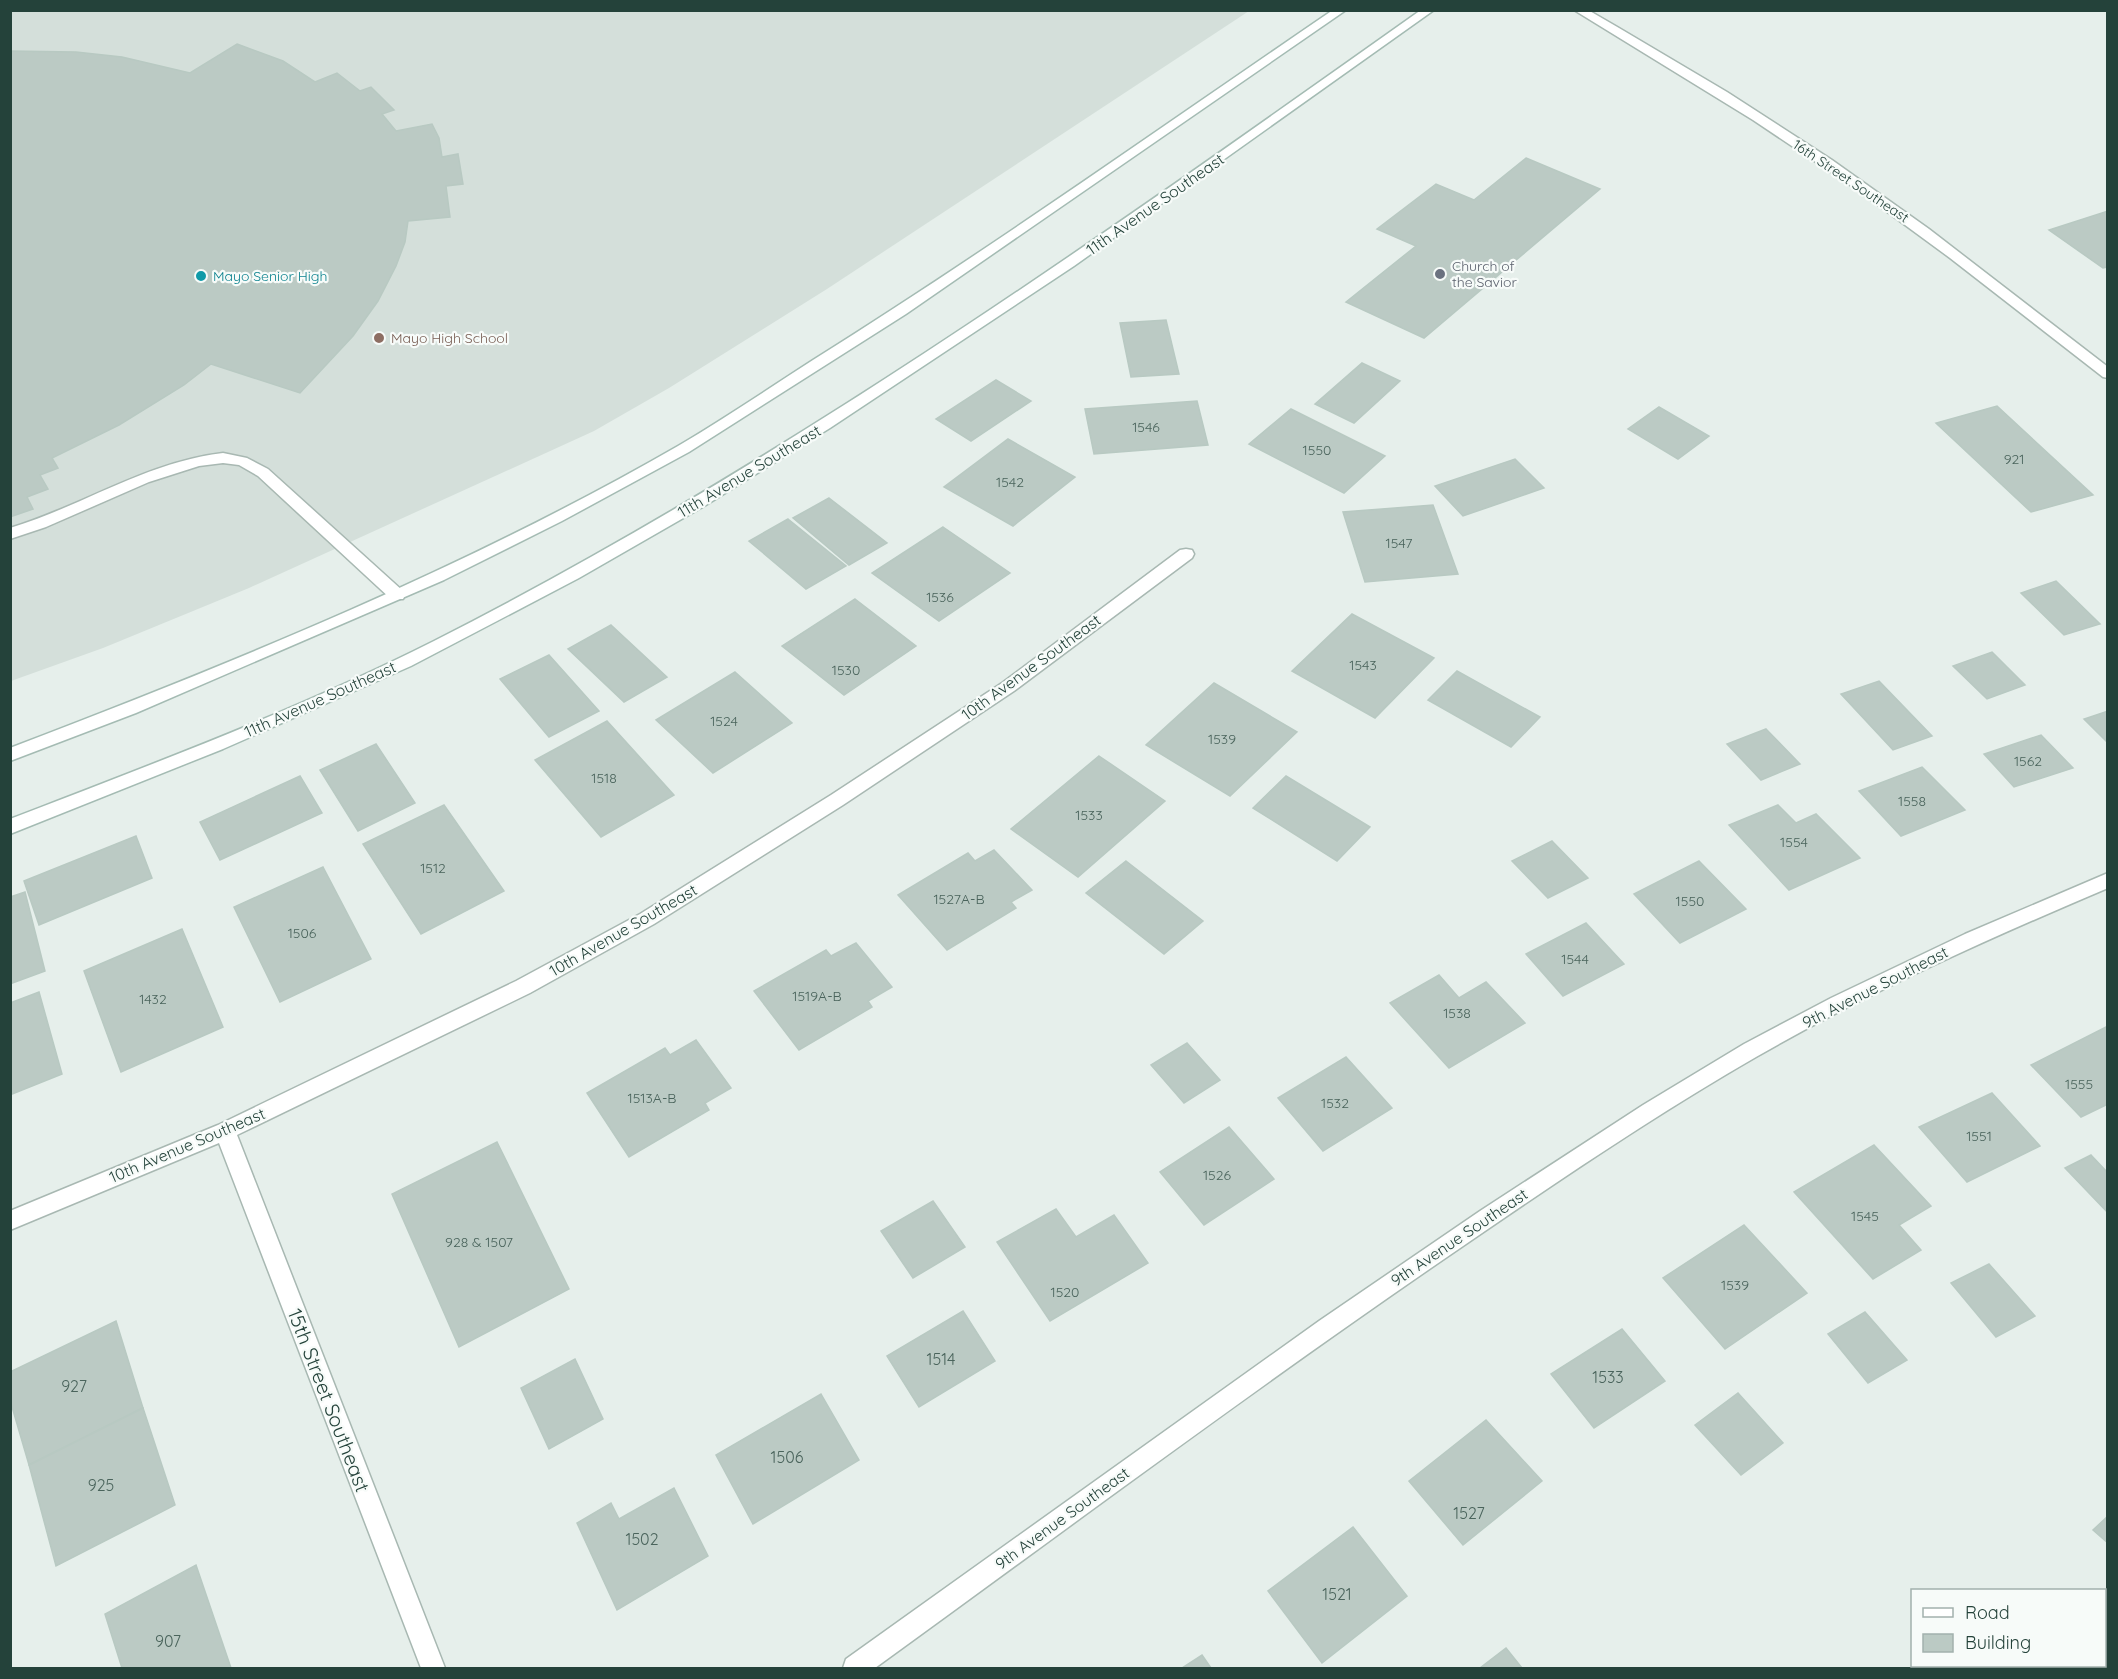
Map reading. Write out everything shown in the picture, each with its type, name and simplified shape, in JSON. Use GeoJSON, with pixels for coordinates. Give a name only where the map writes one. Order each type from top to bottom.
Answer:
{"type":"FeatureCollection","features":[{"type":"Feature","properties":{"kind":"main road"},"geometry":{"type":"LineString","coordinates":[[10,755],[130,709],[397,595],[557,517],[714,430],[901,311],[1341,10]]}},
{"type":"Feature","properties":{"kind":"main road","name":"11th Avenue Southeast"},"geometry":{"type":"LineString","coordinates":[[10,826],[120,785],[267,723],[441,645],[678,514],[852,408],[1104,240],[1428,10]]}},
{"type":"Feature","properties":{"kind":"main road","name":"16th Street Southeast"},"geometry":{"type":"LineString","coordinates":[[1579,10],[1699,81],[1860,185],[2108,374]]}},
{"type":"Feature","properties":{"kind":"main road"},"geometry":{"type":"LineString","coordinates":[[10,534],[43,523],[160,473],[194,461],[221,458],[242,460],[270,479],[397,595]]}},
{"type":"Feature","properties":{"kind":"main road","name":"10th Avenue Southeast"},"geometry":{"type":"LineString","coordinates":[[10,1221],[225,1131],[523,987],[647,918],[837,800],[1008,687],[1186,554]]}},
{"type":"Feature","properties":{"kind":"main road","name":"9th Avenue Southeast"},"geometry":{"type":"LineString","coordinates":[[855,1668],[1377,1292],[1587,1152],[1750,1051],[1882,981],[1981,933],[2108,880]]}},
{"type":"Feature","properties":{"kind":"main road","name":"15th Street Southeast"},"geometry":{"type":"LineString","coordinates":[[225,1131],[433,1668]]}},
{"type":"Feature","properties":{"kind":"shaded area","name":"Mayo High School"},"geometry":{"type":"Polygon","coordinates":[[[10,11],[1249,11],[827,289],[669,388],[594,431],[249,588],[103,648],[11,681],[10,11]]]}},
{"type":"Feature","properties":{"kind":"building","name":"Mayo Senior High"},"geometry":{"type":"Polygon","coordinates":[[[237,44],[283,61],[315,82],[337,73],[360,91],[371,87],[394,110],[382,114],[396,131],[432,124],[439,138],[442,157],[458,154],[463,184],[446,186],[450,217],[408,221],[405,242],[396,266],[378,301],[353,336],[300,393],[211,364],[184,385],[119,425],[52,458],[58,468],[40,475],[48,489],[27,497],[33,509],[10,517],[10,51],[76,52],[122,57],[190,73],[237,44]]]}},
{"type":"Feature","properties":{"kind":"building","name":"Church of the Savior"},"geometry":{"type":"Polygon","coordinates":[[[1526,158],[1600,189],[1424,338],[1346,302],[1416,246],[1377,229],[1436,184],[1474,200],[1526,158]]]}},
{"type":"Feature","properties":{"kind":"building"},"geometry":{"type":"Polygon","coordinates":[[[2108,211],[2108,267],[2103,268],[2049,230],[2108,211]]]}},
{"type":"Feature","properties":{"kind":"building"},"geometry":{"type":"Polygon","coordinates":[[[1166,320],[1179,374],[1131,377],[1120,323],[1166,320]]]}},
{"type":"Feature","properties":{"kind":"building"},"geometry":{"type":"Polygon","coordinates":[[[1362,363],[1400,381],[1354,423],[1315,404],[1362,363]]]}},
{"type":"Feature","properties":{"kind":"building"},"geometry":{"type":"Polygon","coordinates":[[[996,380],[1031,401],[971,441],[936,419],[996,380]]]}},
{"type":"Feature","properties":{"kind":"building"},"geometry":{"type":"Polygon","coordinates":[[[1197,401],[1208,445],[1094,454],[1085,409],[1197,401]]]}},
{"type":"Feature","properties":{"kind":"building"},"geometry":{"type":"Polygon","coordinates":[[[1997,406],[2093,495],[2031,512],[1936,423],[1997,406]]]}},
{"type":"Feature","properties":{"kind":"building"},"geometry":{"type":"Polygon","coordinates":[[[1659,407],[1709,436],[1678,459],[1628,429],[1659,407]]]}},
{"type":"Feature","properties":{"kind":"building"},"geometry":{"type":"Polygon","coordinates":[[[1291,409],[1385,456],[1344,493],[1249,444],[1291,409]]]}},
{"type":"Feature","properties":{"kind":"building"},"geometry":{"type":"Polygon","coordinates":[[[1008,439],[1075,477],[1013,526],[944,487],[1008,439]]]}},
{"type":"Feature","properties":{"kind":"building"},"geometry":{"type":"Polygon","coordinates":[[[1515,459],[1544,488],[1463,516],[1435,486],[1515,459]]]}},
{"type":"Feature","properties":{"kind":"building"},"geometry":{"type":"Polygon","coordinates":[[[829,498],[887,543],[849,565],[793,518],[829,498]]]}},
{"type":"Feature","properties":{"kind":"building"},"geometry":{"type":"Polygon","coordinates":[[[1433,505],[1458,574],[1365,582],[1343,512],[1433,505]]]}},
{"type":"Feature","properties":{"kind":"building"},"geometry":{"type":"Polygon","coordinates":[[[788,519],[846,566],[806,589],[749,541],[788,519]]]}},
{"type":"Feature","properties":{"kind":"building"},"geometry":{"type":"Polygon","coordinates":[[[943,527],[1010,573],[939,621],[872,573],[943,527]]]}},
{"type":"Feature","properties":{"kind":"building"},"geometry":{"type":"Polygon","coordinates":[[[2056,581],[2100,624],[2064,635],[2021,593],[2056,581]]]}},
{"type":"Feature","properties":{"kind":"building"},"geometry":{"type":"Polygon","coordinates":[[[855,599],[916,646],[844,695],[782,646],[855,599]]]}},
{"type":"Feature","properties":{"kind":"building"},"geometry":{"type":"Polygon","coordinates":[[[1352,614],[1434,658],[1375,718],[1292,671],[1352,614]]]}},
{"type":"Feature","properties":{"kind":"building"},"geometry":{"type":"Polygon","coordinates":[[[611,625],[667,677],[624,702],[568,649],[611,625]]]}},
{"type":"Feature","properties":{"kind":"building"},"geometry":{"type":"Polygon","coordinates":[[[1992,652],[2025,685],[1987,699],[1953,666],[1992,652]]]}},
{"type":"Feature","properties":{"kind":"building"},"geometry":{"type":"Polygon","coordinates":[[[549,655],[599,711],[549,737],[500,679],[549,655]]]}},
{"type":"Feature","properties":{"kind":"building"},"geometry":{"type":"Polygon","coordinates":[[[1457,671],[1540,717],[1511,747],[1428,700],[1457,671]]]}},
{"type":"Feature","properties":{"kind":"building"},"geometry":{"type":"Polygon","coordinates":[[[735,672],[792,723],[713,773],[656,720],[735,672]]]}},
{"type":"Feature","properties":{"kind":"building"},"geometry":{"type":"Polygon","coordinates":[[[1879,681],[1932,736],[1893,750],[1841,694],[1879,681]]]}},
{"type":"Feature","properties":{"kind":"building"},"geometry":{"type":"Polygon","coordinates":[[[1214,683],[1297,732],[1230,796],[1146,745],[1214,683]]]}},
{"type":"Feature","properties":{"kind":"building"},"geometry":{"type":"Polygon","coordinates":[[[2108,711],[2108,743],[2084,719],[2108,711]]]}},
{"type":"Feature","properties":{"kind":"building"},"geometry":{"type":"Polygon","coordinates":[[[607,721],[674,795],[601,837],[535,760],[607,721]]]}},
{"type":"Feature","properties":{"kind":"building"},"geometry":{"type":"Polygon","coordinates":[[[1766,729],[1800,764],[1761,780],[1727,744],[1766,729]]]}},
{"type":"Feature","properties":{"kind":"building"},"geometry":{"type":"Polygon","coordinates":[[[2041,735],[2073,768],[2014,787],[1984,754],[2041,735]]]}},
{"type":"Feature","properties":{"kind":"building"},"geometry":{"type":"Polygon","coordinates":[[[376,744],[415,803],[358,831],[320,770],[376,744]]]}},
{"type":"Feature","properties":{"kind":"building"},"geometry":{"type":"Polygon","coordinates":[[[1099,756],[1165,801],[1078,877],[1011,829],[1099,756]]]}},
{"type":"Feature","properties":{"kind":"building"},"geometry":{"type":"Polygon","coordinates":[[[1922,767],[1965,810],[1901,836],[1859,791],[1922,767]]]}},
{"type":"Feature","properties":{"kind":"building"},"geometry":{"type":"Polygon","coordinates":[[[300,776],[322,813],[220,860],[200,822],[300,776]]]}},
{"type":"Feature","properties":{"kind":"building"},"geometry":{"type":"Polygon","coordinates":[[[1286,776],[1370,827],[1337,861],[1253,808],[1286,776]]]}},
{"type":"Feature","properties":{"kind":"building"},"geometry":{"type":"Polygon","coordinates":[[[444,805],[504,891],[421,934],[363,844],[444,805]]]}},
{"type":"Feature","properties":{"kind":"building"},"geometry":{"type":"Polygon","coordinates":[[[1778,805],[1796,823],[1816,814],[1860,858],[1789,890],[1729,825],[1778,805]]]}},
{"type":"Feature","properties":{"kind":"building"},"geometry":{"type":"Polygon","coordinates":[[[136,836],[152,878],[39,925],[24,881],[136,836]]]}},
{"type":"Feature","properties":{"kind":"building"},"geometry":{"type":"Polygon","coordinates":[[[1552,841],[1588,878],[1548,898],[1512,861],[1552,841]]]}},
{"type":"Feature","properties":{"kind":"building"},"geometry":{"type":"Polygon","coordinates":[[[994,850],[1032,890],[1011,902],[1016,908],[947,950],[898,895],[968,853],[975,861],[994,850]]]}},
{"type":"Feature","properties":{"kind":"building"},"geometry":{"type":"Polygon","coordinates":[[[1126,861],[1203,921],[1164,954],[1086,893],[1126,861]]]}},
{"type":"Feature","properties":{"kind":"building"},"geometry":{"type":"Polygon","coordinates":[[[1699,861],[1746,909],[1680,943],[1634,894],[1699,861]]]}},
{"type":"Feature","properties":{"kind":"building"},"geometry":{"type":"Polygon","coordinates":[[[323,867],[371,959],[280,1002],[234,907],[323,867]]]}},
{"type":"Feature","properties":{"kind":"building"},"geometry":{"type":"Polygon","coordinates":[[[25,892],[45,971],[10,984],[10,897],[25,892]]]}},
{"type":"Feature","properties":{"kind":"building"},"geometry":{"type":"Polygon","coordinates":[[[1586,923],[1624,964],[1563,996],[1526,954],[1586,923]]]}},
{"type":"Feature","properties":{"kind":"building"},"geometry":{"type":"Polygon","coordinates":[[[182,929],[223,1027],[121,1072],[84,971],[182,929]]]}},
{"type":"Feature","properties":{"kind":"building"},"geometry":{"type":"Polygon","coordinates":[[[856,943],[892,987],[868,1001],[872,1007],[799,1050],[754,991],[826,950],[831,956],[856,943]]]}},
{"type":"Feature","properties":{"kind":"building"},"geometry":{"type":"Polygon","coordinates":[[[1439,975],[1459,998],[1486,982],[1525,1023],[1449,1068],[1390,1003],[1439,975]]]}},
{"type":"Feature","properties":{"kind":"building"},"geometry":{"type":"Polygon","coordinates":[[[39,992],[62,1074],[10,1095],[10,1003],[39,992]]]}},
{"type":"Feature","properties":{"kind":"building"},"geometry":{"type":"Polygon","coordinates":[[[2108,1026],[2108,1104],[2081,1117],[2031,1065],[2108,1026]]]}},
{"type":"Feature","properties":{"kind":"building"},"geometry":{"type":"Polygon","coordinates":[[[696,1040],[731,1088],[705,1103],[709,1110],[629,1157],[587,1093],[665,1048],[670,1055],[696,1040]]]}},
{"type":"Feature","properties":{"kind":"building"},"geometry":{"type":"Polygon","coordinates":[[[1187,1043],[1220,1080],[1184,1103],[1151,1065],[1187,1043]]]}},
{"type":"Feature","properties":{"kind":"building"},"geometry":{"type":"Polygon","coordinates":[[[1346,1057],[1392,1108],[1323,1151],[1278,1098],[1346,1057]]]}},
{"type":"Feature","properties":{"kind":"building"},"geometry":{"type":"Polygon","coordinates":[[[1992,1093],[2040,1146],[1967,1182],[1919,1127],[1992,1093]]]}},
{"type":"Feature","properties":{"kind":"building"},"geometry":{"type":"Polygon","coordinates":[[[1229,1127],[1274,1179],[1204,1225],[1160,1172],[1229,1127]]]}},
{"type":"Feature","properties":{"kind":"building"},"geometry":{"type":"Polygon","coordinates":[[[497,1142],[569,1289],[459,1347],[392,1194],[497,1142]]]}},
{"type":"Feature","properties":{"kind":"building"},"geometry":{"type":"Polygon","coordinates":[[[1874,1145],[1931,1206],[1899,1225],[1921,1250],[1873,1279],[1794,1192],[1874,1145]]]}},
{"type":"Feature","properties":{"kind":"building"},"geometry":{"type":"Polygon","coordinates":[[[2091,1155],[2108,1173],[2108,1213],[2065,1168],[2091,1155]]]}},
{"type":"Feature","properties":{"kind":"building"},"geometry":{"type":"Polygon","coordinates":[[[933,1201],[965,1247],[913,1278],[881,1231],[933,1201]]]}},
{"type":"Feature","properties":{"kind":"building"},"geometry":{"type":"Polygon","coordinates":[[[1056,1209],[1076,1237],[1114,1215],[1148,1263],[1050,1321],[997,1242],[1056,1209]]]}},
{"type":"Feature","properties":{"kind":"building"},"geometry":{"type":"Polygon","coordinates":[[[1744,1225],[1807,1293],[1725,1349],[1663,1278],[1744,1225]]]}},
{"type":"Feature","properties":{"kind":"building"},"geometry":{"type":"Polygon","coordinates":[[[1989,1264],[2035,1316],[1996,1337],[1951,1283],[1989,1264]]]}},
{"type":"Feature","properties":{"kind":"building"},"geometry":{"type":"Polygon","coordinates":[[[963,1311],[995,1361],[919,1407],[887,1356],[963,1311]]]}},
{"type":"Feature","properties":{"kind":"building"},"geometry":{"type":"Polygon","coordinates":[[[1865,1312],[1907,1360],[1868,1383],[1828,1334],[1865,1312]]]}},
{"type":"Feature","properties":{"kind":"building"},"geometry":{"type":"Polygon","coordinates":[[[116,1321],[143,1408],[29,1465],[10,1400],[10,1372],[116,1321]]]}},
{"type":"Feature","properties":{"kind":"building"},"geometry":{"type":"Polygon","coordinates":[[[1622,1329],[1665,1381],[1594,1428],[1551,1374],[1622,1329]]]}},
{"type":"Feature","properties":{"kind":"building"},"geometry":{"type":"Polygon","coordinates":[[[575,1359],[603,1419],[549,1449],[521,1388],[575,1359]]]}},
{"type":"Feature","properties":{"kind":"building"},"geometry":{"type":"Polygon","coordinates":[[[1738,1393],[1783,1443],[1741,1475],[1695,1425],[1738,1393]]]}},
{"type":"Feature","properties":{"kind":"building"},"geometry":{"type":"Polygon","coordinates":[[[821,1394],[859,1460],[753,1524],[716,1455],[821,1394]]]}},
{"type":"Feature","properties":{"kind":"building"},"geometry":{"type":"Polygon","coordinates":[[[143,1408],[175,1505],[56,1566],[29,1465],[143,1408]]]}},
{"type":"Feature","properties":{"kind":"building"},"geometry":{"type":"Polygon","coordinates":[[[1486,1420],[1542,1481],[1463,1545],[1409,1481],[1486,1420]]]}},
{"type":"Feature","properties":{"kind":"building"},"geometry":{"type":"Polygon","coordinates":[[[674,1488],[708,1556],[617,1610],[577,1523],[611,1503],[619,1519],[674,1488]]]}},
{"type":"Feature","properties":{"kind":"building"},"geometry":{"type":"Polygon","coordinates":[[[2108,1516],[2108,1543],[2093,1530],[2108,1516]]]}},
{"type":"Feature","properties":{"kind":"building"},"geometry":{"type":"Polygon","coordinates":[[[1353,1527],[1407,1596],[1322,1663],[1268,1591],[1353,1527]]]}},
{"type":"Feature","properties":{"kind":"building"},"geometry":{"type":"Polygon","coordinates":[[[196,1565],[231,1668],[122,1668],[105,1614],[196,1565]]]}},
{"type":"Feature","properties":{"kind":"building"},"geometry":{"type":"Polygon","coordinates":[[[2106,1616],[2108,1617],[2108,1668],[2035,1668],[2106,1667],[2106,1616]]]}},
{"type":"Feature","properties":{"kind":"building"},"geometry":{"type":"Polygon","coordinates":[[[1506,1648],[1522,1668],[1480,1668],[1506,1648]]]}},
{"type":"Feature","properties":{"kind":"building"},"geometry":{"type":"Polygon","coordinates":[[[1202,1655],[1211,1668],[1182,1668],[1202,1655]]]}},
{"type":"Feature","properties":{"kind":"place","name":"Church of the Savior"},"geometry":{"type":"Point","coordinates":[1440,274]}},
{"type":"Feature","properties":{"kind":"place","name":"Mayo Senior High"},"geometry":{"type":"Point","coordinates":[201,276]}},
{"type":"Feature","properties":{"kind":"place","name":"Mayo High School"},"geometry":{"type":"Point","coordinates":[379,338]}}]}
